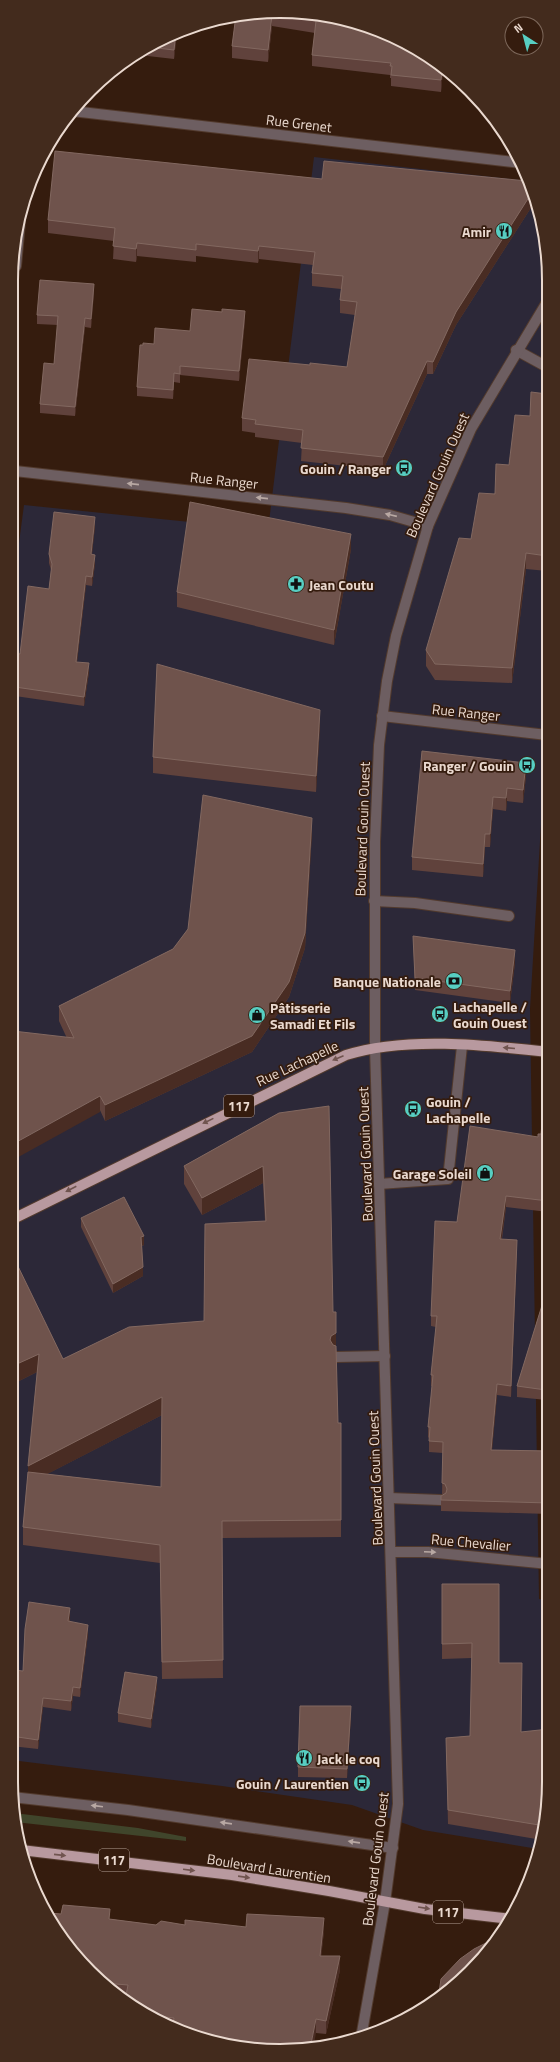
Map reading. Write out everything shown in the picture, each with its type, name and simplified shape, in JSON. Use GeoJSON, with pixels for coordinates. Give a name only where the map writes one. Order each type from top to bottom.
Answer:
{"type":"FeatureCollection","features":[{"type":"Feature","properties":{"kind":"main road","name":"Rue Lachapelle"},"geometry":{"type":"LineString","coordinates":[[18,1217],[331,1061],[359,1051],[375,1048],[422,1045],[542,1052]]}},
{"type":"Feature","properties":{"kind":"main road","name":"Boulevard Laurentien"},"geometry":{"type":"LineString","coordinates":[[27,1851],[225,1875],[329,1890],[425,1909],[504,1918]]}},
{"type":"Feature","properties":{"kind":"street","name":"Rue Grenet"},"geometry":{"type":"LineString","coordinates":[[79,112],[514,162]]}},
{"type":"Feature","properties":{"kind":"street","name":"Boulevard Gouin Ouest"},"geometry":{"type":"LineString","coordinates":[[363,2030],[386,1902],[398,1804],[375,1048],[374,901],[376,779],[382,716],[396,636],[428,526],[471,429],[516,350],[542,310]]}},
{"type":"Feature","properties":{"kind":"street"},"geometry":{"type":"LineString","coordinates":[[516,350],[542,365]]}},
{"type":"Feature","properties":{"kind":"street","name":"Rue Ranger"},"geometry":{"type":"LineString","coordinates":[[18,471],[346,508],[390,515],[428,526]]}},
{"type":"Feature","properties":{"kind":"street","name":"Rue Ranger"},"geometry":{"type":"LineString","coordinates":[[382,716],[542,734]]}},
{"type":"Feature","properties":{"kind":"street"},"geometry":{"type":"LineString","coordinates":[[374,901],[415,903],[510,916]]}},
{"type":"Feature","properties":{"kind":"street"},"geometry":{"type":"LineString","coordinates":[[380,1184],[448,1179],[462,1046]]}},
{"type":"Feature","properties":{"kind":"street"},"geometry":{"type":"LineString","coordinates":[[336,1357],[385,1356]]}},
{"type":"Feature","properties":{"kind":"street"},"geometry":{"type":"LineString","coordinates":[[389,1498],[441,1500]]}},
{"type":"Feature","properties":{"kind":"street","name":"Rue Chevalier"},"geometry":{"type":"LineString","coordinates":[[391,1552],[428,1552],[542,1563]]}},
{"type":"Feature","properties":{"kind":"street"},"geometry":{"type":"LineString","coordinates":[[19,1798],[128,1810],[393,1848]]}},
{"type":"Feature","properties":{"kind":"shaded area"},"geometry":{"type":"Polygon","coordinates":[[[314,157],[522,180],[537,229],[540,246],[542,280],[542,808],[530,1009],[539,1599],[542,1600],[542,1782],[540,1816],[533,1848],[423,1830],[352,1805],[222,1786],[18,1761],[18,550],[24,505],[268,530],[314,157]]]}},
{"type":"Feature","properties":{"kind":"green space"},"geometry":{"type":"Polygon","coordinates":[[[20,1814],[138,1828],[186,1837],[186,1841],[21,1823],[20,1814]]]}},
{"type":"Feature","properties":{"kind":"building"},"geometry":{"type":"Polygon","coordinates":[[[272,18],[268,50],[232,46],[235,22],[272,18]]]}},
{"type":"Feature","properties":{"kind":"building"},"geometry":{"type":"Polygon","coordinates":[[[305,19],[314,20],[348,27],[396,45],[426,62],[439,72],[442,74],[441,80],[391,75],[391,63],[312,55],[316,21],[305,19]]]}},
{"type":"Feature","properties":{"kind":"building"},"geometry":{"type":"Polygon","coordinates":[[[175,40],[174,50],[158,48],[175,40]]]}},
{"type":"Feature","properties":{"kind":"building"},"geometry":{"type":"Polygon","coordinates":[[[55,151],[322,179],[324,161],[522,181],[529,198],[456,312],[433,362],[427,361],[383,457],[301,448],[303,430],[255,424],[256,420],[242,418],[249,359],[347,367],[357,302],[340,300],[343,276],[312,273],[315,252],[259,246],[258,251],[196,244],[196,250],[137,243],[136,249],[113,246],[115,228],[48,220],[55,151]]]}},
{"type":"Feature","properties":{"kind":"building"},"geometry":{"type":"Polygon","coordinates":[[[40,280],[94,284],[91,319],[85,318],[75,407],[40,404],[44,363],[54,364],[58,316],[37,315],[40,280]]]}},
{"type":"Feature","properties":{"kind":"building"},"geometry":{"type":"Polygon","coordinates":[[[192,309],[222,312],[222,309],[245,311],[239,371],[180,366],[180,374],[174,373],[173,390],[137,387],[140,345],[143,345],[143,343],[154,344],[155,328],[190,331],[192,309]]]}},
{"type":"Feature","properties":{"kind":"building"},"geometry":{"type":"Polygon","coordinates":[[[531,392],[542,393],[542,555],[526,553],[512,668],[435,664],[426,650],[459,538],[471,539],[479,493],[495,494],[496,464],[509,465],[515,415],[530,416],[531,392]]]}},
{"type":"Feature","properties":{"kind":"building"},"geometry":{"type":"Polygon","coordinates":[[[190,502],[351,534],[334,630],[177,592],[190,502]]]}},
{"type":"Feature","properties":{"kind":"building"},"geometry":{"type":"Polygon","coordinates":[[[54,512],[95,517],[91,554],[95,555],[92,577],[86,576],[76,662],[89,663],[84,697],[18,687],[18,654],[20,654],[28,586],[49,589],[52,564],[49,554],[54,512]]]}},
{"type":"Feature","properties":{"kind":"building"},"geometry":{"type":"Polygon","coordinates":[[[157,664],[320,710],[316,776],[153,757],[157,664]]]}},
{"type":"Feature","properties":{"kind":"building"},"geometry":{"type":"Polygon","coordinates":[[[422,751],[526,763],[523,790],[507,788],[506,798],[493,797],[490,834],[485,834],[483,864],[412,857],[422,751]]]}},
{"type":"Feature","properties":{"kind":"building"},"geometry":{"type":"Polygon","coordinates":[[[203,795],[312,818],[305,933],[289,982],[252,1036],[105,1105],[100,1096],[18,1141],[18,1032],[74,1038],[59,1006],[173,949],[188,929],[203,795]]]}},
{"type":"Feature","properties":{"kind":"building"},"geometry":{"type":"Polygon","coordinates":[[[413,936],[515,950],[510,991],[415,978],[413,936]]]}},
{"type":"Feature","properties":{"kind":"building"},"geometry":{"type":"Polygon","coordinates":[[[329,1106],[333,1312],[336,1312],[336,1333],[331,1336],[330,1340],[333,1345],[336,1346],[338,1423],[341,1423],[341,1520],[222,1521],[223,1660],[162,1662],[160,1545],[23,1527],[28,1472],[161,1487],[162,1397],[28,1466],[39,1354],[18,1364],[18,1266],[63,1359],[129,1327],[204,1321],[205,1224],[266,1221],[263,1166],[202,1198],[184,1166],[279,1113],[329,1106]]]}},
{"type":"Feature","properties":{"kind":"building"},"geometry":{"type":"Polygon","coordinates":[[[542,1124],[542,1200],[506,1196],[500,1239],[517,1240],[511,1386],[497,1384],[491,1450],[542,1451],[542,1503],[441,1500],[441,1496],[446,1493],[447,1489],[445,1484],[442,1483],[443,1442],[429,1441],[430,1427],[428,1427],[433,1375],[431,1375],[437,1316],[431,1316],[435,1221],[457,1222],[470,1126],[538,1137],[538,1134],[541,1134],[542,1124]]]}},
{"type":"Feature","properties":{"kind":"building"},"geometry":{"type":"Polygon","coordinates":[[[124,1197],[144,1236],[141,1237],[143,1267],[113,1284],[81,1218],[124,1197]]]}},
{"type":"Feature","properties":{"kind":"building"},"geometry":{"type":"Polygon","coordinates":[[[542,1305],[542,1389],[517,1386],[542,1305]]]}},
{"type":"Feature","properties":{"kind":"building"},"geometry":{"type":"Polygon","coordinates":[[[442,1584],[499,1584],[499,1663],[522,1663],[521,1732],[542,1730],[542,1782],[538,1825],[448,1810],[446,1738],[470,1736],[472,1643],[442,1644],[442,1584]]]}},
{"type":"Feature","properties":{"kind":"building"},"geometry":{"type":"Polygon","coordinates":[[[29,1602],[70,1608],[68,1621],[88,1625],[80,1688],[73,1687],[71,1701],[43,1698],[38,1740],[18,1737],[18,1670],[23,1671],[25,1629],[29,1602]]]}},
{"type":"Feature","properties":{"kind":"building"},"geometry":{"type":"Polygon","coordinates":[[[125,1672],[157,1677],[151,1719],[118,1713],[125,1672]]]}},
{"type":"Feature","properties":{"kind":"building"},"geometry":{"type":"Polygon","coordinates":[[[300,1706],[351,1706],[347,1769],[298,1767],[300,1706]]]}},
{"type":"Feature","properties":{"kind":"building"},"geometry":{"type":"Polygon","coordinates":[[[63,1905],[110,1909],[109,1919],[156,1925],[161,1921],[185,1925],[185,1920],[246,1927],[247,1914],[324,1918],[320,1956],[340,1956],[326,2021],[316,2019],[311,2042],[280,2044],[246,2042],[229,2039],[180,2024],[173,2021],[174,2018],[164,2017],[134,2000],[126,1994],[128,1985],[113,1984],[107,1979],[83,1955],[62,1928],[53,1913],[61,1914],[63,1905]]]}},
{"type":"Feature","properties":{"kind":"building"},"geometry":{"type":"Polygon","coordinates":[[[487,1943],[477,1955],[453,1979],[439,1990],[441,1979],[460,1959],[474,1949],[487,1943]]]}},
{"type":"Feature","properties":{"kind":"place","name":"Amir"},"geometry":{"type":"Point","coordinates":[504,231]}},
{"type":"Feature","properties":{"kind":"place","name":"Gouin / Ranger"},"geometry":{"type":"Point","coordinates":[404,468]}},
{"type":"Feature","properties":{"kind":"place","name":"Jean Coutu"},"geometry":{"type":"Point","coordinates":[296,584]}},
{"type":"Feature","properties":{"kind":"place","name":"Ranger / Gouin"},"geometry":{"type":"Point","coordinates":[527,765]}},
{"type":"Feature","properties":{"kind":"place","name":"Banque Nationale"},"geometry":{"type":"Point","coordinates":[454,981]}},
{"type":"Feature","properties":{"kind":"place","name":"Lachapelle / Gouin Ouest"},"geometry":{"type":"Point","coordinates":[440,1014]}},
{"type":"Feature","properties":{"kind":"place","name":"Pâtisserie Samadi Et Fils"},"geometry":{"type":"Point","coordinates":[257,1015]}},
{"type":"Feature","properties":{"kind":"place","name":"Gouin / Lachapelle"},"geometry":{"type":"Point","coordinates":[413,1109]}},
{"type":"Feature","properties":{"kind":"place","name":"Garage Soleil"},"geometry":{"type":"Point","coordinates":[485,1173]}},
{"type":"Feature","properties":{"kind":"place","name":"Jack le coq"},"geometry":{"type":"Point","coordinates":[304,1758]}},
{"type":"Feature","properties":{"kind":"place","name":"Gouin / Laurentien"},"geometry":{"type":"Point","coordinates":[362,1783]}}]}
